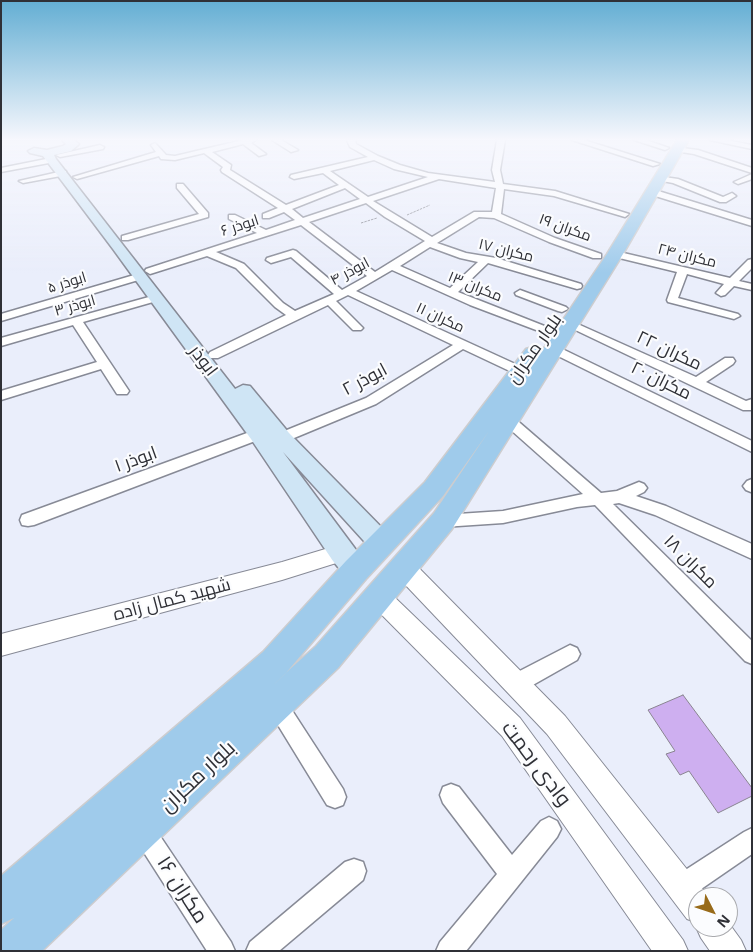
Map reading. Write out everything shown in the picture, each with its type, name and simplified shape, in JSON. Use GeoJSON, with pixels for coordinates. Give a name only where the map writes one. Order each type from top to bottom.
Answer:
{"type":"FeatureCollection","features":[{"type":"Feature","properties":{"kind":"main road","name":"ابوذر"},"geometry":{"type":"LineString","coordinates":[[81,184],[145,273],[214,355],[243,402],[258,434],[359,573]]}},
{"type":"Feature","properties":{"kind":"main road","name":"ابوذر"},"geometry":{"type":"LineString","coordinates":[[83,184],[125,238],[145,273],[156,298],[243,402],[282,438],[382,544]]}},
{"type":"Feature","properties":{"kind":"main road","name":"بلوار مکران"},"geometry":{"type":"LineString","coordinates":[[567,316],[577,286],[606,255],[625,214],[647,184]]}},
{"type":"Feature","properties":{"kind":"main road"},"geometry":{"type":"LineString","coordinates":[[359,573],[404,568],[443,521],[508,420],[551,340],[651,184]]}},
{"type":"Feature","properties":{"kind":"main road","name":"بلوار مکران"},"geometry":{"type":"LineString","coordinates":[[1,903],[274,663],[359,573],[382,544],[434,489],[520,371],[551,340]]}},
{"type":"Feature","properties":{"kind":"main road"},"geometry":{"type":"LineString","coordinates":[[382,544],[404,568]]}},
{"type":"Feature","properties":{"kind":"main road","name":"بلوار مکران"},"geometry":{"type":"LineString","coordinates":[[10,951],[327,657],[359,573]]}},
{"type":"Feature","properties":{"kind":"street"},"geometry":{"type":"LineString","coordinates":[[248,184],[286,208],[374,276]]}},
{"type":"Feature","properties":{"kind":"street","name":"ابوذر ۶"},"geometry":{"type":"LineString","coordinates":[[145,273],[415,184]]}},
{"type":"Feature","properties":{"kind":"street"},"geometry":{"type":"LineString","coordinates":[[496,215],[500,184]]}},
{"type":"Feature","properties":{"kind":"street"},"geometry":{"type":"LineString","coordinates":[[502,184],[625,214]]}},
{"type":"Feature","properties":{"kind":"street"},"geometry":{"type":"LineString","coordinates":[[684,184],[723,200],[732,196]]}},
{"type":"Feature","properties":{"kind":"street"},"geometry":{"type":"LineString","coordinates":[[703,184],[752,223]]}},
{"type":"Feature","properties":{"kind":"street"},"geometry":{"type":"LineString","coordinates":[[266,216],[346,185]]}},
{"type":"Feature","properties":{"kind":"street","name":"مکران ۱۷"},"geometry":{"type":"LineString","coordinates":[[346,185],[430,242],[464,256],[492,260],[577,286]]}},
{"type":"Feature","properties":{"kind":"street"},"geometry":{"type":"LineString","coordinates":[[125,238],[206,215],[180,186]]}},
{"type":"Feature","properties":{"kind":"street","name":"ابوذر ۴"},"geometry":{"type":"LineString","coordinates":[[214,355],[294,315],[345,293],[392,266],[472,215],[496,215]]}},
{"type":"Feature","properties":{"kind":"street","name":"مکران ۱۹"},"geometry":{"type":"LineString","coordinates":[[496,215],[552,240],[606,255]]}},
{"type":"Feature","properties":{"kind":"street"},"geometry":{"type":"LineString","coordinates":[[232,217],[265,233]]}},
{"type":"Feature","properties":{"kind":"street"},"geometry":{"type":"LineString","coordinates":[[207,252],[240,266],[278,305],[294,315]]}},
{"type":"Feature","properties":{"kind":"street","name":"مکران ۱۱"},"geometry":{"type":"LineString","coordinates":[[270,260],[293,253],[345,293],[520,371]]}},
{"type":"Feature","properties":{"kind":"street","name":"مکران ۲۴"},"geometry":{"type":"LineString","coordinates":[[606,255],[684,271],[752,288]]}},
{"type":"Feature","properties":{"kind":"street"},"geometry":{"type":"LineString","coordinates":[[451,293],[485,260]]}},
{"type":"Feature","properties":{"kind":"street"},"geometry":{"type":"LineString","coordinates":[[721,293],[752,262]]}},
{"type":"Feature","properties":{"kind":"street","name":"مکران ۱۳"},"geometry":{"type":"LineString","coordinates":[[392,266],[551,340]]}},
{"type":"Feature","properties":{"kind":"street"},"geometry":{"type":"LineString","coordinates":[[416,278],[428,271]]}},
{"type":"Feature","properties":{"kind":"street"},"geometry":{"type":"LineString","coordinates":[[684,271],[672,300],[734,316]]}},
{"type":"Feature","properties":{"kind":"street","name":"ابوذر ۵"},"geometry":{"type":"LineString","coordinates":[[1,318],[145,273]]}},
{"type":"Feature","properties":{"kind":"street","name":"مکران ۲۲"},"geometry":{"type":"LineString","coordinates":[[520,293],[696,383],[748,407],[752,403]]}},
{"type":"Feature","properties":{"kind":"street","name":"ابوذر ۳"},"geometry":{"type":"LineString","coordinates":[[1,342],[156,298]]}},
{"type":"Feature","properties":{"kind":"street"},"geometry":{"type":"LineString","coordinates":[[329,300],[358,328]]}},
{"type":"Feature","properties":{"kind":"street"},"geometry":{"type":"LineString","coordinates":[[76,321],[122,391]]}},
{"type":"Feature","properties":{"kind":"street","name":"مکران ۲۰"},"geometry":{"type":"LineString","coordinates":[[551,340],[752,446]]}},
{"type":"Feature","properties":{"kind":"street","name":"ابوذر ۲"},"geometry":{"type":"LineString","coordinates":[[282,438],[371,401],[461,345]]}},
{"type":"Feature","properties":{"kind":"street"},"geometry":{"type":"LineString","coordinates":[[696,383],[729,361]]}},
{"type":"Feature","properties":{"kind":"street"},"geometry":{"type":"LineString","coordinates":[[1,396],[104,364]]}},
{"type":"Feature","properties":{"kind":"street","name":"مکران ۱۸"},"geometry":{"type":"LineString","coordinates":[[508,420],[598,499],[752,655]]}},
{"type":"Feature","properties":{"kind":"street","name":"ابوذر ۱"},"geometry":{"type":"LineString","coordinates":[[28,520],[258,434]]}},
{"type":"Feature","properties":{"kind":"street"},"geometry":{"type":"LineString","coordinates":[[619,497],[639,488]]}},
{"type":"Feature","properties":{"kind":"street","name":"مکران ۱۸"},"geometry":{"type":"LineString","coordinates":[[443,521],[503,517],[577,501],[619,497],[660,510],[752,552]]}},
{"type":"Feature","properties":{"kind":"street","name":"وادی رحمت"},"geometry":{"type":"LineString","coordinates":[[404,568],[556,724],[688,895]]}},
{"type":"Feature","properties":{"kind":"street","name":"شهید کمال زاده"},"geometry":{"type":"LineString","coordinates":[[1,645],[244,582],[359,573]]}},
{"type":"Feature","properties":{"kind":"street","name":"وادی رحمت"},"geometry":{"type":"LineString","coordinates":[[359,573],[511,727],[672,951]]}},
{"type":"Feature","properties":{"kind":"street"},"geometry":{"type":"LineString","coordinates":[[517,683],[570,654]]}},
{"type":"Feature","properties":{"kind":"street"},"geometry":{"type":"LineString","coordinates":[[277,705],[335,797]]}},
{"type":"Feature","properties":{"kind":"street"},"geometry":{"type":"LineString","coordinates":[[451,795],[512,874]]}},
{"type":"Feature","properties":{"kind":"street","name":"مکران ۱۶"},"geometry":{"type":"LineString","coordinates":[[142,829],[222,951]]}},
{"type":"Feature","properties":{"kind":"street"},"geometry":{"type":"LineString","coordinates":[[449,951],[549,829]]}},
{"type":"Feature","properties":{"kind":"street"},"geometry":{"type":"LineString","coordinates":[[682,887],[752,840]]}},
{"type":"Feature","properties":{"kind":"street"},"geometry":{"type":"LineString","coordinates":[[259,951],[354,872]]}},
{"type":"Feature","properties":{"kind":"street"},"geometry":{"type":"LineString","coordinates":[[720,937],[730,951]]}},
{"type":"Feature","properties":{"kind":"path"},"geometry":{"type":"LineString","coordinates":[[396,220],[430,204]]}},
{"type":"Feature","properties":{"kind":"building"},"geometry":{"type":"Polygon","coordinates":[[[683,695],[752,788],[752,796],[718,813],[689,771],[680,775],[666,754],[675,751],[648,710],[683,695]]]}}]}
